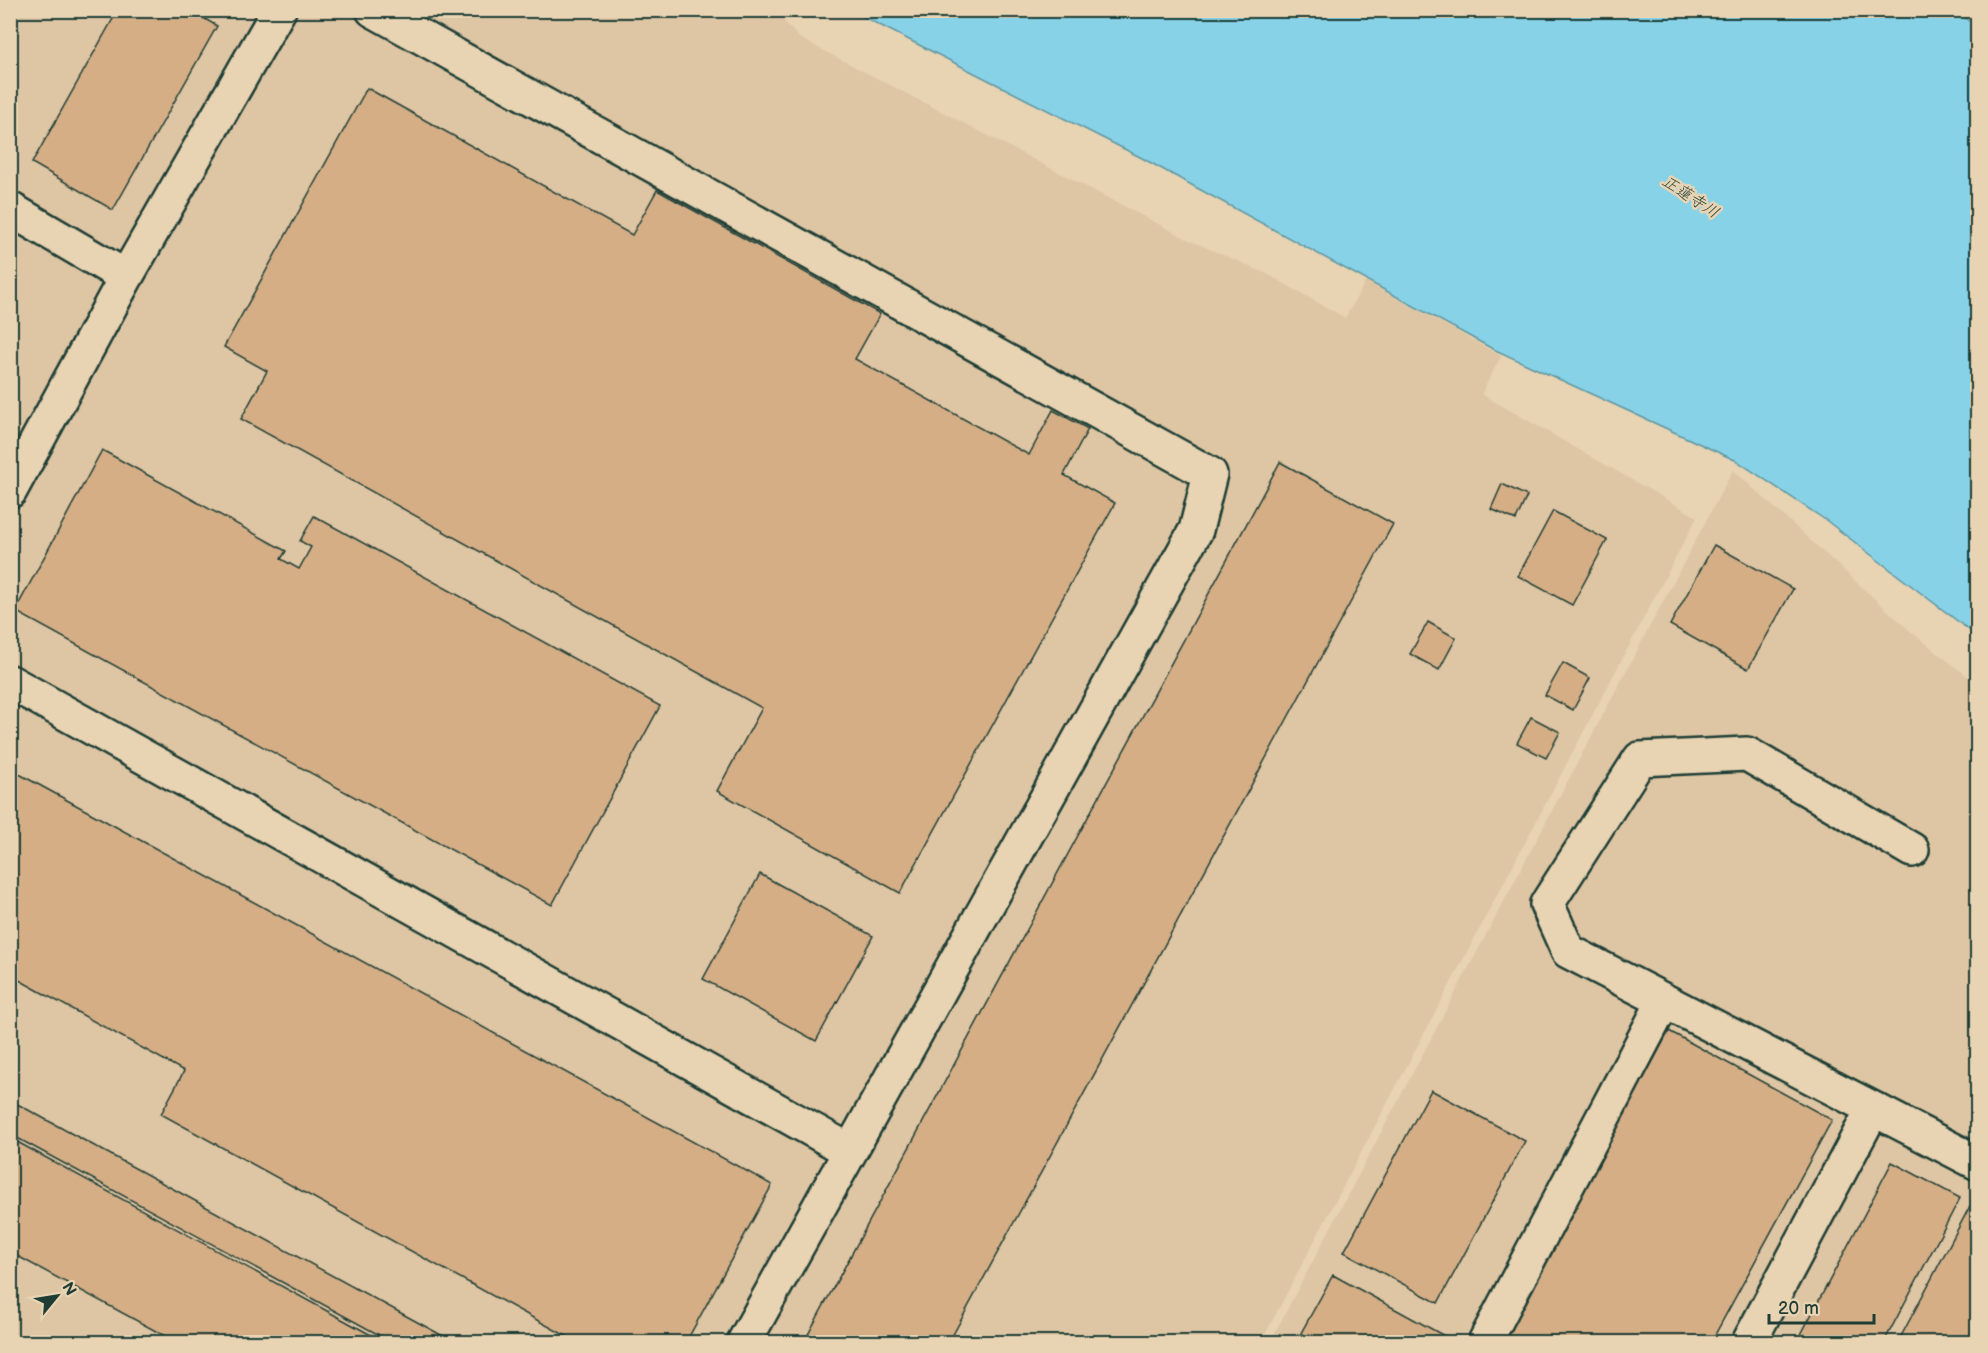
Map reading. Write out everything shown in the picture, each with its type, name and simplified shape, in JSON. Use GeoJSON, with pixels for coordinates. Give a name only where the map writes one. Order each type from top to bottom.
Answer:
{"type":"FeatureCollection","features":[{"type":"Feature","properties":{"kind":"lane"},"geometry":{"type":"LineString","coordinates":[[10,491],[126,277],[279,10]]}},
{"type":"Feature","properties":{"kind":"lane"},"geometry":{"type":"LineString","coordinates":[[372,10],[1210,474],[1196,530],[744,1342]]}},
{"type":"Feature","properties":{"kind":"lane"},"geometry":{"type":"LineString","coordinates":[[10,209],[126,277]]}},
{"type":"Feature","properties":{"kind":"lane"},"geometry":{"type":"LineString","coordinates":[[10,682],[850,1151]]}},
{"type":"Feature","properties":{"kind":"lane"},"geometry":{"type":"LineString","coordinates":[[1912,850],[1747,754],[1640,759],[1547,904],[1568,951],[1977,1163]]}},
{"type":"Feature","properties":{"kind":"lane"},"geometry":{"type":"LineString","coordinates":[[1485,1342],[1664,1001]]}},
{"type":"Feature","properties":{"kind":"lane"},"geometry":{"type":"LineString","coordinates":[[1749,1342],[1873,1109]]}},
{"type":"Feature","properties":{"kind":"shaded area"},"geometry":{"type":"Polygon","coordinates":[[[10,11],[767,11],[782,19],[799,38],[1191,241],[1267,274],[1345,318],[1366,281],[1501,356],[1481,394],[1697,517],[1261,1342],[11,1342],[10,11]]]}},
{"type":"Feature","properties":{"kind":"shaded area"},"geometry":{"type":"Polygon","coordinates":[[[1733,470],[1910,631],[1977,684],[1977,1342],[1270,1342],[1733,470]]]}},
{"type":"Feature","properties":{"kind":"water","name":"正蓮寺川"},"geometry":{"type":"Polygon","coordinates":[[[852,11],[1954,11],[1978,27],[1977,636],[1827,521],[1737,461],[1491,348],[1142,158],[852,11]]]}},
{"type":"Feature","properties":{"kind":"building"},"geometry":{"type":"Polygon","coordinates":[[[118,10],[190,10],[217,26],[113,210],[32,163],[118,10]]]}},
{"type":"Feature","properties":{"kind":"building"},"geometry":{"type":"Polygon","coordinates":[[[367,88],[632,235],[657,190],[880,314],[855,359],[1029,455],[1053,410],[1088,429],[1064,475],[1115,503],[900,893],[717,791],[762,708],[241,419],[267,371],[224,347],[367,88]]]}},
{"type":"Feature","properties":{"kind":"building"},"geometry":{"type":"Polygon","coordinates":[[[102,450],[286,551],[281,559],[299,569],[311,547],[300,541],[314,516],[660,706],[552,905],[15,611],[102,450]]]}},
{"type":"Feature","properties":{"kind":"building"},"geometry":{"type":"Polygon","coordinates":[[[1280,462],[1393,524],[949,1342],[804,1342],[1280,462]]]}},
{"type":"Feature","properties":{"kind":"building"},"geometry":{"type":"Polygon","coordinates":[[[1502,484],[1527,496],[1516,520],[1491,509],[1502,484]]]}},
{"type":"Feature","properties":{"kind":"building"},"geometry":{"type":"Polygon","coordinates":[[[1553,511],[1607,540],[1572,605],[1518,576],[1553,511]]]}},
{"type":"Feature","properties":{"kind":"building"},"geometry":{"type":"Polygon","coordinates":[[[1714,545],[1793,589],[1748,669],[1670,625],[1714,545]]]}},
{"type":"Feature","properties":{"kind":"building"},"geometry":{"type":"Polygon","coordinates":[[[1428,622],[1456,638],[1439,670],[1410,654],[1428,622]]]}},
{"type":"Feature","properties":{"kind":"building"},"geometry":{"type":"Polygon","coordinates":[[[1563,663],[1590,678],[1573,710],[1545,695],[1563,663]]]}},
{"type":"Feature","properties":{"kind":"building"},"geometry":{"type":"Polygon","coordinates":[[[1531,717],[1560,732],[1546,758],[1517,743],[1531,717]]]}},
{"type":"Feature","properties":{"kind":"building"},"geometry":{"type":"Polygon","coordinates":[[[10,769],[772,1185],[686,1342],[577,1342],[161,1114],[184,1071],[10,975],[10,769]]]}},
{"type":"Feature","properties":{"kind":"building"},"geometry":{"type":"Polygon","coordinates":[[[760,874],[873,936],[816,1041],[703,979],[760,874]]]}},
{"type":"Feature","properties":{"kind":"building"},"geometry":{"type":"Polygon","coordinates":[[[1669,1031],[1832,1120],[1711,1342],[1501,1342],[1669,1031]]]}},
{"type":"Feature","properties":{"kind":"building"},"geometry":{"type":"Polygon","coordinates":[[[1431,1090],[1525,1141],[1438,1303],[1344,1252],[1431,1090]]]}},
{"type":"Feature","properties":{"kind":"building"},"geometry":{"type":"Polygon","coordinates":[[[10,1100],[454,1342],[392,1342],[10,1134],[10,1100]]]}},
{"type":"Feature","properties":{"kind":"building"},"geometry":{"type":"Polygon","coordinates":[[[10,1138],[384,1342],[176,1342],[10,1252],[10,1138]]]}},
{"type":"Feature","properties":{"kind":"building"},"geometry":{"type":"Polygon","coordinates":[[[1892,1162],[1960,1198],[1884,1342],[1797,1342],[1892,1162]]]}},
{"type":"Feature","properties":{"kind":"building"},"geometry":{"type":"Polygon","coordinates":[[[1970,1206],[1978,1210],[1978,1342],[1898,1342],[1970,1206]]]}},
{"type":"Feature","properties":{"kind":"building"},"geometry":{"type":"Polygon","coordinates":[[[1333,1275],[1450,1339],[1448,1342],[1296,1342],[1333,1275]]]}}]}
